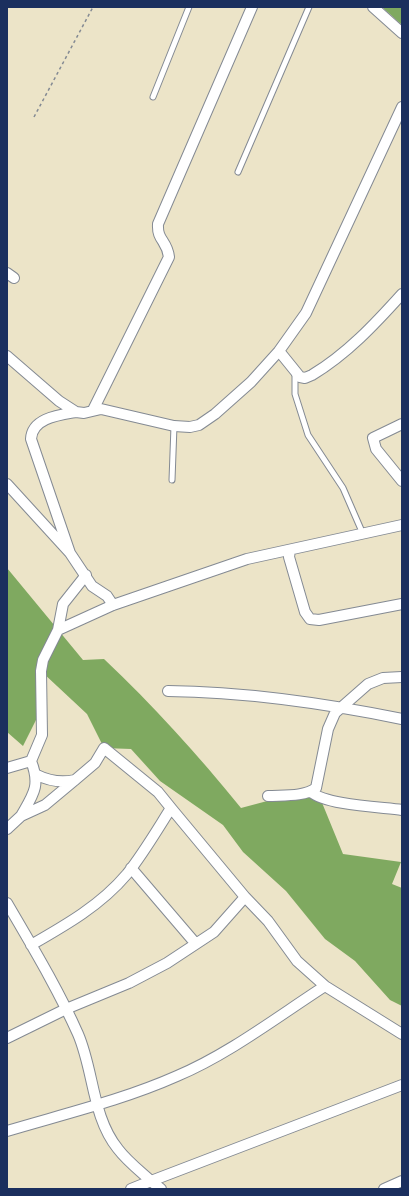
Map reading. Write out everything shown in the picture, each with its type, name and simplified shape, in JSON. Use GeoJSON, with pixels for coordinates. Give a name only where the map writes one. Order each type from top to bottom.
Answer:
{"type":"FeatureCollection","features":[{"type":"Feature","properties":{"kind":"street"},"geometry":{"type":"LineString","coordinates":[[93,410],[169,257],[168,248],[158,234],[158,224],[252,7]]}},
{"type":"Feature","properties":{"kind":"street"},"geometry":{"type":"LineString","coordinates":[[373,7],[402,33]]}},
{"type":"Feature","properties":{"kind":"street"},"geometry":{"type":"LineString","coordinates":[[70,553],[30,439],[31,432],[34,427],[48,419],[76,412],[84,413],[102,409],[174,426],[190,426],[199,424],[206,420],[251,382],[279,351],[306,314],[402,107]]}},
{"type":"Feature","properties":{"kind":"street"},"geometry":{"type":"LineString","coordinates":[[279,351],[295,373],[300,377],[305,378],[323,369],[365,334],[402,294]]}},
{"type":"Feature","properties":{"kind":"street"},"geometry":{"type":"LineString","coordinates":[[7,356],[59,401],[76,412]]}},
{"type":"Feature","properties":{"kind":"street"},"geometry":{"type":"LineString","coordinates":[[402,424],[373,438],[376,449],[402,481]]}},
{"type":"Feature","properties":{"kind":"street"},"geometry":{"type":"LineString","coordinates":[[7,484],[70,553],[92,586],[107,596],[113,605]]}},
{"type":"Feature","properties":{"kind":"street"},"geometry":{"type":"LineString","coordinates":[[58,630],[113,605],[247,559],[402,525]]}},
{"type":"Feature","properties":{"kind":"street"},"geometry":{"type":"LineString","coordinates":[[290,550],[289,557],[305,612],[310,619],[319,620],[402,604]]}},
{"type":"Feature","properties":{"kind":"street"},"geometry":{"type":"LineString","coordinates":[[7,830],[21,816],[37,784],[37,775],[32,761],[42,735],[41,671],[44,660],[58,630],[63,604],[86,575]]}},
{"type":"Feature","properties":{"kind":"street"},"geometry":{"type":"LineString","coordinates":[[268,796],[311,792],[316,788],[331,719],[341,707],[368,684],[376,680],[402,677]]}},
{"type":"Feature","properties":{"kind":"street"},"geometry":{"type":"LineString","coordinates":[[168,691],[207,691],[263,696],[341,707],[402,719]]}},
{"type":"Feature","properties":{"kind":"street"},"geometry":{"type":"LineString","coordinates":[[21,816],[45,805],[95,763],[104,748],[158,792],[268,921],[297,961],[325,986],[402,1034]]}},
{"type":"Feature","properties":{"kind":"street"},"geometry":{"type":"LineString","coordinates":[[7,768],[32,761]]}},
{"type":"Feature","properties":{"kind":"street"},"geometry":{"type":"LineString","coordinates":[[37,775],[49,780],[66,782],[75,780]]}},
{"type":"Feature","properties":{"kind":"street"},"geometry":{"type":"LineString","coordinates":[[311,792],[330,801],[402,810]]}},
{"type":"Feature","properties":{"kind":"street"},"geometry":{"type":"LineString","coordinates":[[32,945],[77,918],[100,902],[131,868],[171,808]]}},
{"type":"Feature","properties":{"kind":"street"},"geometry":{"type":"LineString","coordinates":[[131,868],[196,944]]}},
{"type":"Feature","properties":{"kind":"street"},"geometry":{"type":"LineString","coordinates":[[7,1038],[66,1009],[129,983],[167,963],[221,926],[246,897]]}},
{"type":"Feature","properties":{"kind":"street"},"geometry":{"type":"LineString","coordinates":[[7,903],[58,992],[83,1047],[97,1104],[106,1129],[118,1149],[161,1189]]}},
{"type":"Feature","properties":{"kind":"street"},"geometry":{"type":"LineString","coordinates":[[7,1131],[97,1104],[156,1084],[204,1063],[325,986]]}},
{"type":"Feature","properties":{"kind":"street"},"geometry":{"type":"LineString","coordinates":[[131,1189],[402,1085]]}},
{"type":"Feature","properties":{"kind":"street"},"geometry":{"type":"LineString","coordinates":[[384,1189],[402,1181]]}},
{"type":"Feature","properties":{"kind":"lane"},"geometry":{"type":"LineString","coordinates":[[153,97],[189,7]]}},
{"type":"Feature","properties":{"kind":"lane"},"geometry":{"type":"LineString","coordinates":[[238,172],[309,7]]}},
{"type":"Feature","properties":{"kind":"lane"},"geometry":{"type":"LineString","coordinates":[[295,373],[295,394],[308,435],[343,488],[363,534]]}},
{"type":"Feature","properties":{"kind":"lane"},"geometry":{"type":"LineString","coordinates":[[172,480],[174,426]]}},
{"type":"Feature","properties":{"kind":"path"},"geometry":{"type":"LineString","coordinates":[[34,117],[93,7]]}},
{"type":"Feature","properties":{"kind":"green space"},"geometry":{"type":"Polygon","coordinates":[[[382,7],[402,7],[402,25],[382,7]]]}},
{"type":"Feature","properties":{"kind":"green space"},"geometry":{"type":"Polygon","coordinates":[[[7,568],[83,660],[104,659],[175,731],[241,808],[316,788],[343,854],[401,862],[392,884],[402,888],[402,1006],[390,1000],[355,961],[325,939],[286,891],[243,852],[223,825],[160,781],[131,749],[104,748],[87,714],[42,672],[43,706],[23,746],[7,732],[7,568]]]}}]}
